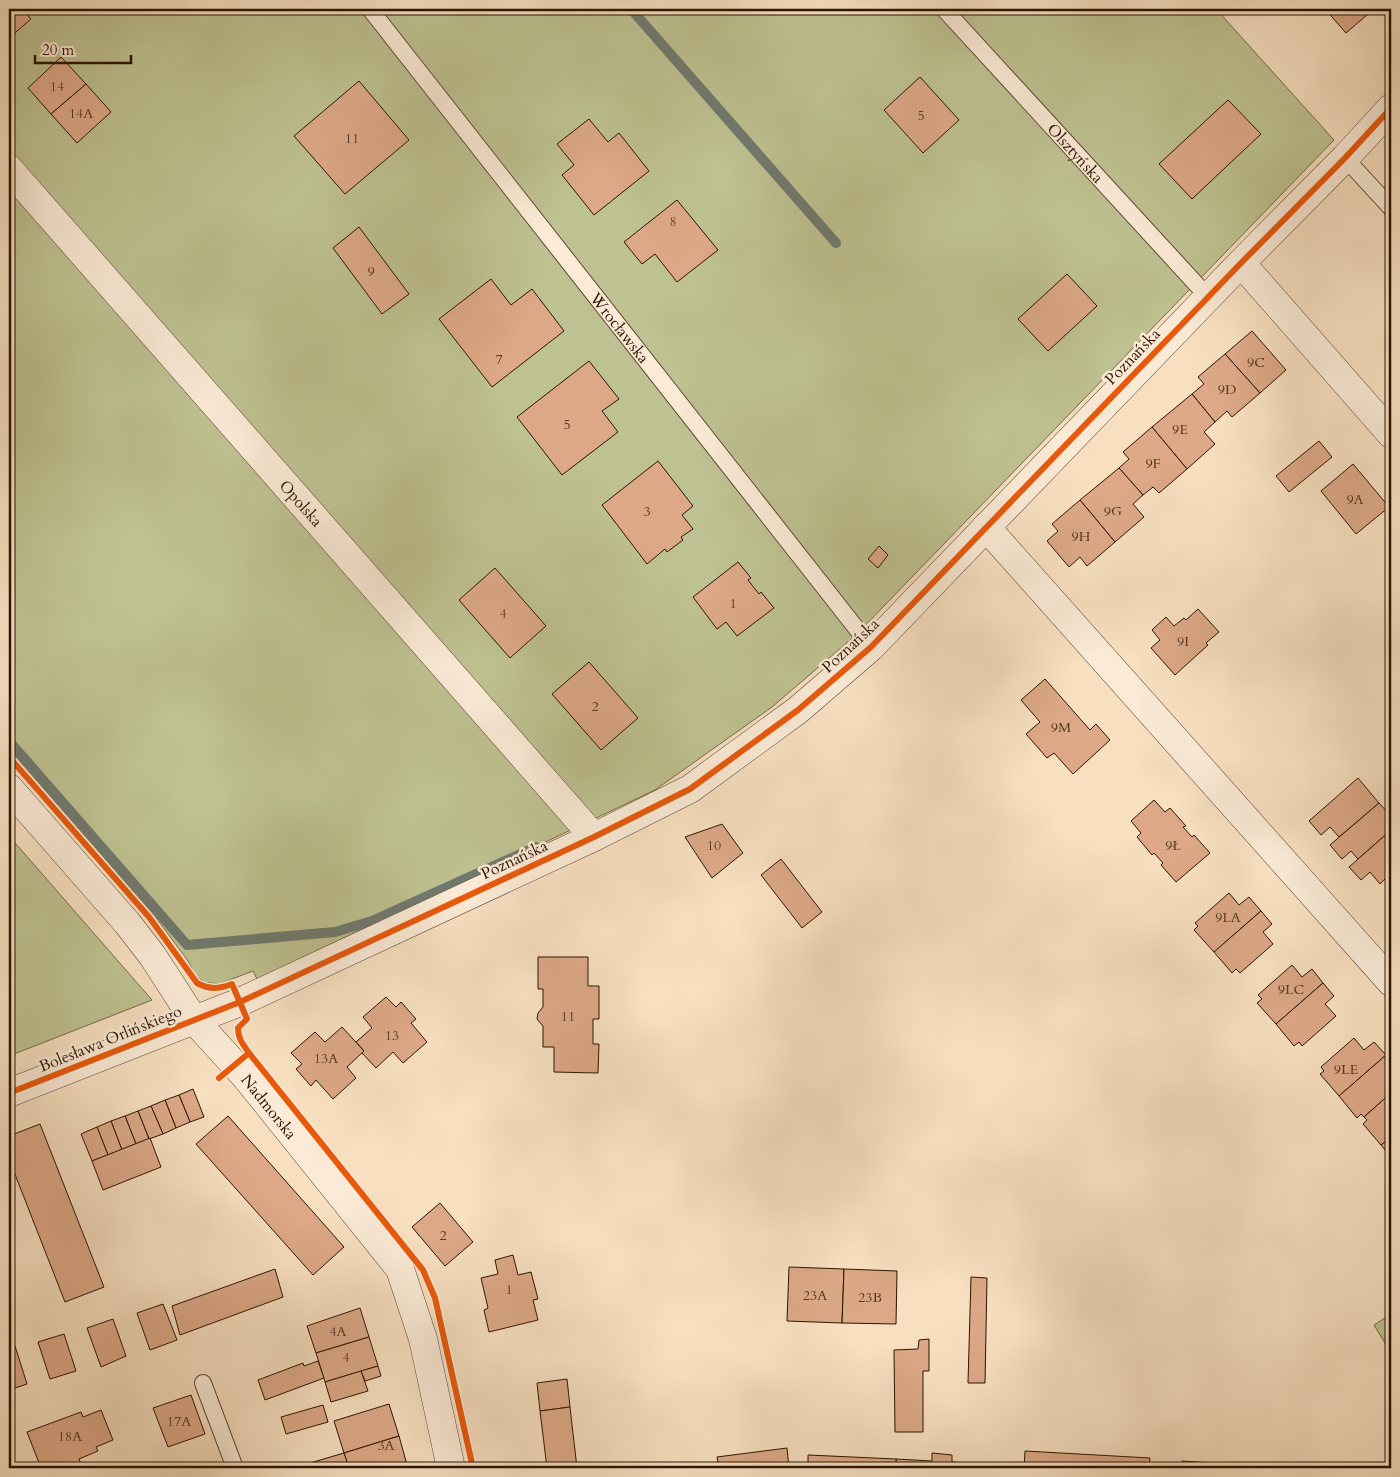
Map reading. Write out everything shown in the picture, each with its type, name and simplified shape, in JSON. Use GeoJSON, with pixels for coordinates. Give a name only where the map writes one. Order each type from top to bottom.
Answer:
{"type":"FeatureCollection","features":[{"type":"Feature","properties":{"kind":"street","name":"Poznańska"},"geometry":{"type":"LineString","coordinates":[[194,1020],[240,1002],[594,837],[690,789],[798,710],[870,647],[1345,158],[1391,108]]}},
{"type":"Feature","properties":{"kind":"street","name":"Opolska"},"geometry":{"type":"LineString","coordinates":[[9,169],[594,837]]}},
{"type":"Feature","properties":{"kind":"street"},"geometry":{"type":"LineString","coordinates":[[1242,263],[1391,434]]}},
{"type":"Feature","properties":{"kind":"street"},"geometry":{"type":"LineString","coordinates":[[986,527],[1391,982]]}},
{"type":"Feature","properties":{"kind":"street","name":"Nadmorska"},"geometry":{"type":"LineString","coordinates":[[9,788],[128,924],[152,955],[194,1020],[244,1076],[400,1268],[423,1339],[451,1468]]}},
{"type":"Feature","properties":{"kind":"street","name":"Bolesława Orlińskiego"},"geometry":{"type":"LineString","coordinates":[[9,1093],[194,1020]]}},
{"type":"Feature","properties":{"kind":"lane","name":"Wrocławska"},"geometry":{"type":"LineString","coordinates":[[370,9],[870,647]]}},
{"type":"Feature","properties":{"kind":"lane","name":"Olsztyńska"},"geometry":{"type":"LineString","coordinates":[[944,9],[1208,297]]}},
{"type":"Feature","properties":{"kind":"lane"},"geometry":{"type":"LineString","coordinates":[[1345,158],[1391,208]]}},
{"type":"Feature","properties":{"kind":"lane"},"geometry":{"type":"LineString","coordinates":[[203,1383],[236,1468]]}},
{"type":"Feature","properties":{"kind":"green space"},"geometry":{"type":"Polygon","coordinates":[[[9,9],[1216,9],[1334,140],[856,635],[772,707],[655,790],[257,979],[253,971],[219,984],[204,982],[195,975],[188,961],[154,915],[9,749],[9,9]]]}},
{"type":"Feature","properties":{"kind":"green space"},"geometry":{"type":"Polygon","coordinates":[[[9,836],[152,1000],[9,1056],[9,836]]]}},
{"type":"Feature","properties":{"kind":"green space"},"geometry":{"type":"Polygon","coordinates":[[[1391,1314],[1391,1353],[1374,1325],[1391,1314]]]}},
{"type":"Feature","properties":{"kind":"building"},"geometry":{"type":"Polygon","coordinates":[[[9,9],[22,9],[31,19],[9,38],[9,9]]]}},
{"type":"Feature","properties":{"kind":"building"},"geometry":{"type":"Polygon","coordinates":[[[1325,9],[1374,9],[1346,33],[1325,9]]]}},
{"type":"Feature","properties":{"kind":"building"},"geometry":{"type":"Polygon","coordinates":[[[61,57],[86,84],[51,114],[28,88],[61,57]]]}},
{"type":"Feature","properties":{"kind":"building"},"geometry":{"type":"Polygon","coordinates":[[[920,77],[959,120],[923,153],[884,110],[920,77]]]}},
{"type":"Feature","properties":{"kind":"building"},"geometry":{"type":"Polygon","coordinates":[[[359,81],[409,140],[345,194],[294,136],[359,81]]]}},
{"type":"Feature","properties":{"kind":"building"},"geometry":{"type":"Polygon","coordinates":[[[86,84],[111,112],[77,143],[51,114],[86,84]]]}},
{"type":"Feature","properties":{"kind":"building"},"geometry":{"type":"Polygon","coordinates":[[[1228,100],[1261,134],[1192,199],[1159,164],[1228,100]]]}},
{"type":"Feature","properties":{"kind":"building"},"geometry":{"type":"Polygon","coordinates":[[[589,119],[608,142],[619,133],[649,171],[594,215],[562,175],[574,165],[557,144],[589,119]]]}},
{"type":"Feature","properties":{"kind":"building"},"geometry":{"type":"Polygon","coordinates":[[[677,200],[718,250],[677,282],[655,254],[642,264],[624,242],[677,200]]]}},
{"type":"Feature","properties":{"kind":"building"},"geometry":{"type":"Polygon","coordinates":[[[359,227],[409,294],[382,314],[333,248],[359,227]]]}},
{"type":"Feature","properties":{"kind":"building"},"geometry":{"type":"Polygon","coordinates":[[[1067,274],[1097,306],[1048,351],[1018,319],[1067,274]]]}},
{"type":"Feature","properties":{"kind":"building"},"geometry":{"type":"Polygon","coordinates":[[[491,279],[511,305],[532,289],[564,331],[492,387],[439,319],[491,279]]]}},
{"type":"Feature","properties":{"kind":"building"},"geometry":{"type":"Polygon","coordinates":[[[1252,331],[1286,370],[1260,393],[1225,354],[1252,331]]]}},
{"type":"Feature","properties":{"kind":"building"},"geometry":{"type":"Polygon","coordinates":[[[1225,354],[1260,393],[1232,417],[1227,411],[1215,422],[1192,394],[1204,384],[1198,377],[1225,354]]]}},
{"type":"Feature","properties":{"kind":"building"},"geometry":{"type":"Polygon","coordinates":[[[589,361],[619,399],[602,411],[618,432],[562,475],[517,417],[589,361]]]}},
{"type":"Feature","properties":{"kind":"building"},"geometry":{"type":"Polygon","coordinates":[[[1192,394],[1215,422],[1204,432],[1215,444],[1187,469],[1152,427],[1192,394]]]}},
{"type":"Feature","properties":{"kind":"building"},"geometry":{"type":"Polygon","coordinates":[[[1152,427],[1187,469],[1159,493],[1153,487],[1143,495],[1119,468],[1129,459],[1123,452],[1152,427]]]}},
{"type":"Feature","properties":{"kind":"building"},"geometry":{"type":"Polygon","coordinates":[[[1319,441],[1332,457],[1289,492],[1276,476],[1319,441]]]}},
{"type":"Feature","properties":{"kind":"building"},"geometry":{"type":"Polygon","coordinates":[[[658,461],[693,506],[682,515],[693,529],[681,537],[683,540],[667,552],[665,549],[647,564],[602,505],[658,461]]]}},
{"type":"Feature","properties":{"kind":"building"},"geometry":{"type":"Polygon","coordinates":[[[1353,464],[1389,507],[1356,534],[1321,491],[1353,464]]]}},
{"type":"Feature","properties":{"kind":"building"},"geometry":{"type":"Polygon","coordinates":[[[1119,468],[1143,495],[1133,504],[1144,517],[1115,542],[1080,500],[1119,468]]]}},
{"type":"Feature","properties":{"kind":"building"},"geometry":{"type":"Polygon","coordinates":[[[1080,500],[1115,542],[1087,566],[1080,557],[1069,567],[1047,541],[1058,531],[1052,524],[1080,500]]]}},
{"type":"Feature","properties":{"kind":"building"},"geometry":{"type":"Polygon","coordinates":[[[879,546],[888,555],[878,568],[868,559],[879,546]]]}},
{"type":"Feature","properties":{"kind":"building"},"geometry":{"type":"Polygon","coordinates":[[[738,562],[751,578],[748,580],[774,608],[737,636],[726,622],[717,629],[693,597],[738,562]]]}},
{"type":"Feature","properties":{"kind":"building"},"geometry":{"type":"Polygon","coordinates":[[[495,568],[546,626],[510,658],[459,600],[495,568]]]}},
{"type":"Feature","properties":{"kind":"building"},"geometry":{"type":"Polygon","coordinates":[[[1198,609],[1219,632],[1206,643],[1208,645],[1175,675],[1151,648],[1160,640],[1152,630],[1166,617],[1174,626],[1184,618],[1186,620],[1198,609]]]}},
{"type":"Feature","properties":{"kind":"building"},"geometry":{"type":"Polygon","coordinates":[[[589,662],[638,718],[601,750],[552,694],[589,662]]]}},
{"type":"Feature","properties":{"kind":"building"},"geometry":{"type":"Polygon","coordinates":[[[1045,679],[1090,730],[1096,724],[1110,740],[1073,774],[1054,753],[1047,758],[1026,734],[1040,722],[1021,700],[1045,679]]]}},
{"type":"Feature","properties":{"kind":"building"},"geometry":{"type":"Polygon","coordinates":[[[1358,778],[1379,803],[1339,837],[1330,827],[1321,835],[1309,821],[1358,778]]]}},
{"type":"Feature","properties":{"kind":"building"},"geometry":{"type":"Polygon","coordinates":[[[1154,800],[1165,812],[1170,808],[1186,826],[1183,827],[1192,837],[1194,835],[1210,853],[1176,882],[1161,865],[1163,863],[1154,853],[1152,855],[1137,837],[1141,833],[1131,821],[1154,800]]]}},
{"type":"Feature","properties":{"kind":"building"},"geometry":{"type":"Polygon","coordinates":[[[1379,803],[1391,816],[1391,830],[1358,859],[1351,851],[1342,859],[1330,845],[1379,803]]]}},
{"type":"Feature","properties":{"kind":"building"},"geometry":{"type":"Polygon","coordinates":[[[722,824],[743,853],[712,878],[685,837],[722,824]]]}},
{"type":"Feature","properties":{"kind":"building"},"geometry":{"type":"Polygon","coordinates":[[[1391,830],[1391,873],[1380,884],[1370,872],[1361,880],[1349,867],[1391,830]]]}},
{"type":"Feature","properties":{"kind":"building"},"geometry":{"type":"Polygon","coordinates":[[[781,859],[822,912],[802,928],[761,875],[781,859]]]}},
{"type":"Feature","properties":{"kind":"building"},"geometry":{"type":"Polygon","coordinates":[[[1229,893],[1239,905],[1249,897],[1261,911],[1214,952],[1194,930],[1198,926],[1195,923],[1229,893]]]}},
{"type":"Feature","properties":{"kind":"building"},"geometry":{"type":"Polygon","coordinates":[[[1261,911],[1272,924],[1263,932],[1273,944],[1240,973],[1236,969],[1232,973],[1214,952],[1261,911]]]}},
{"type":"Feature","properties":{"kind":"building"},"geometry":{"type":"Polygon","coordinates":[[[538,957],[588,957],[588,986],[599,986],[599,1019],[593,1019],[593,1044],[599,1044],[598,1073],[554,1072],[554,1047],[543,1047],[543,1026],[537,1019],[538,1013],[543,1007],[543,989],[538,989],[538,957]]]}},
{"type":"Feature","properties":{"kind":"building"},"geometry":{"type":"Polygon","coordinates":[[[1292,965],[1302,977],[1312,969],[1323,983],[1276,1024],[1257,1003],[1262,999],[1258,995],[1292,965]]]}},
{"type":"Feature","properties":{"kind":"building"},"geometry":{"type":"Polygon","coordinates":[[[1323,983],[1334,996],[1325,1004],[1336,1016],[1302,1046],[1299,1042],[1294,1046],[1276,1024],[1323,983]]]}},
{"type":"Feature","properties":{"kind":"building"},"geometry":{"type":"Polygon","coordinates":[[[386,997],[396,1007],[401,1002],[416,1019],[411,1023],[427,1042],[403,1063],[393,1052],[376,1068],[362,1053],[364,1051],[356,1042],[372,1028],[363,1017],[386,997]]]}},
{"type":"Feature","properties":{"kind":"building"},"geometry":{"type":"Polygon","coordinates":[[[342,1027],[364,1051],[347,1067],[356,1078],[333,1099],[316,1080],[311,1086],[296,1069],[302,1064],[291,1053],[315,1032],[325,1042],[342,1027]]]}},
{"type":"Feature","properties":{"kind":"building"},"geometry":{"type":"Polygon","coordinates":[[[1354,1038],[1364,1050],[1374,1042],[1386,1055],[1339,1096],[1320,1074],[1324,1071],[1321,1067],[1354,1038]]]}},
{"type":"Feature","properties":{"kind":"building"},"geometry":{"type":"Polygon","coordinates":[[[1386,1055],[1391,1061],[1391,1073],[1388,1077],[1391,1081],[1391,1093],[1364,1117],[1361,1114],[1357,1118],[1339,1096],[1386,1055]]]}},
{"type":"Feature","properties":{"kind":"building"},"geometry":{"type":"Polygon","coordinates":[[[193,1089],[204,1117],[190,1122],[179,1095],[193,1089]]]}},
{"type":"Feature","properties":{"kind":"building"},"geometry":{"type":"Polygon","coordinates":[[[1391,1093],[1391,1137],[1381,1145],[1363,1124],[1367,1120],[1364,1117],[1391,1093]]]}},
{"type":"Feature","properties":{"kind":"building"},"geometry":{"type":"Polygon","coordinates":[[[179,1095],[190,1122],[176,1128],[165,1100],[179,1095]]]}},
{"type":"Feature","properties":{"kind":"building"},"geometry":{"type":"Polygon","coordinates":[[[165,1100],[176,1128],[163,1134],[151,1106],[165,1100]]]}},
{"type":"Feature","properties":{"kind":"building"},"geometry":{"type":"Polygon","coordinates":[[[151,1106],[163,1134],[149,1139],[138,1111],[151,1106]]]}},
{"type":"Feature","properties":{"kind":"building"},"geometry":{"type":"Polygon","coordinates":[[[138,1111],[149,1139],[136,1144],[125,1116],[138,1111]]]}},
{"type":"Feature","properties":{"kind":"building"},"geometry":{"type":"Polygon","coordinates":[[[125,1116],[136,1144],[122,1150],[111,1121],[125,1116]]]}},
{"type":"Feature","properties":{"kind":"building"},"geometry":{"type":"Polygon","coordinates":[[[228,1116],[344,1247],[313,1275],[196,1144],[228,1116]]]}},
{"type":"Feature","properties":{"kind":"building"},"geometry":{"type":"Polygon","coordinates":[[[111,1121],[122,1150],[108,1155],[97,1127],[111,1121]]]}},
{"type":"Feature","properties":{"kind":"building"},"geometry":{"type":"Polygon","coordinates":[[[40,1124],[104,1287],[65,1302],[9,1159],[9,1136],[40,1124]]]}},
{"type":"Feature","properties":{"kind":"building"},"geometry":{"type":"Polygon","coordinates":[[[97,1127],[108,1155],[92,1161],[81,1134],[97,1127]]]}},
{"type":"Feature","properties":{"kind":"building"},"geometry":{"type":"Polygon","coordinates":[[[1391,1137],[1391,1157],[1381,1145],[1391,1137]]]}},
{"type":"Feature","properties":{"kind":"building"},"geometry":{"type":"Polygon","coordinates":[[[150,1138],[161,1167],[103,1190],[92,1161],[150,1138]]]}},
{"type":"Feature","properties":{"kind":"building"},"geometry":{"type":"Polygon","coordinates":[[[440,1203],[473,1242],[445,1266],[412,1227],[440,1203]]]}},
{"type":"Feature","properties":{"kind":"building"},"geometry":{"type":"Polygon","coordinates":[[[513,1255],[518,1275],[531,1272],[538,1299],[533,1300],[538,1320],[489,1332],[484,1310],[488,1308],[481,1278],[498,1274],[495,1260],[513,1255]]]}},
{"type":"Feature","properties":{"kind":"building"},"geometry":{"type":"Polygon","coordinates":[[[789,1267],[844,1269],[842,1323],[787,1321],[789,1267]]]}},
{"type":"Feature","properties":{"kind":"building"},"geometry":{"type":"Polygon","coordinates":[[[275,1269],[283,1297],[180,1335],[172,1306],[275,1269]]]}},
{"type":"Feature","properties":{"kind":"building"},"geometry":{"type":"Polygon","coordinates":[[[844,1269],[897,1271],[896,1324],[842,1323],[844,1269]]]}},
{"type":"Feature","properties":{"kind":"building"},"geometry":{"type":"Polygon","coordinates":[[[971,1277],[987,1278],[985,1383],[968,1383],[971,1277]]]}},
{"type":"Feature","properties":{"kind":"building"},"geometry":{"type":"Polygon","coordinates":[[[163,1304],[177,1340],[150,1350],[137,1313],[163,1304]]]}},
{"type":"Feature","properties":{"kind":"building"},"geometry":{"type":"Polygon","coordinates":[[[360,1308],[369,1337],[316,1353],[307,1326],[360,1308]]]}},
{"type":"Feature","properties":{"kind":"building"},"geometry":{"type":"Polygon","coordinates":[[[113,1319],[126,1356],[101,1367],[87,1328],[113,1319]]]}},
{"type":"Feature","properties":{"kind":"building"},"geometry":{"type":"Polygon","coordinates":[[[64,1334],[76,1371],[50,1379],[38,1342],[64,1334]]]}},
{"type":"Feature","properties":{"kind":"building"},"geometry":{"type":"Polygon","coordinates":[[[369,1337],[378,1366],[325,1382],[316,1353],[369,1337]]]}},
{"type":"Feature","properties":{"kind":"building"},"geometry":{"type":"Polygon","coordinates":[[[929,1339],[929,1371],[923,1371],[923,1432],[895,1432],[894,1350],[918,1349],[919,1340],[929,1339]]]}},
{"type":"Feature","properties":{"kind":"building"},"geometry":{"type":"Polygon","coordinates":[[[15,1346],[27,1384],[9,1390],[9,1348],[15,1346]]]}},
{"type":"Feature","properties":{"kind":"building"},"geometry":{"type":"Polygon","coordinates":[[[318,1361],[324,1378],[265,1400],[258,1380],[303,1363],[304,1366],[318,1361]]]}},
{"type":"Feature","properties":{"kind":"building"},"geometry":{"type":"Polygon","coordinates":[[[378,1366],[381,1376],[365,1381],[361,1371],[378,1366]]]}},
{"type":"Feature","properties":{"kind":"building"},"geometry":{"type":"Polygon","coordinates":[[[361,1371],[368,1391],[331,1402],[325,1382],[361,1371]]]}},
{"type":"Feature","properties":{"kind":"building"},"geometry":{"type":"Polygon","coordinates":[[[567,1379],[570,1407],[540,1411],[537,1383],[567,1379]]]}},
{"type":"Feature","properties":{"kind":"building"},"geometry":{"type":"Polygon","coordinates":[[[191,1395],[205,1434],[168,1447],[153,1408],[191,1395]]]}},
{"type":"Feature","properties":{"kind":"building"},"geometry":{"type":"Polygon","coordinates":[[[389,1404],[399,1436],[344,1453],[334,1421],[389,1404]]]}},
{"type":"Feature","properties":{"kind":"building"},"geometry":{"type":"Polygon","coordinates":[[[323,1405],[328,1422],[286,1434],[281,1417],[323,1405]]]}},
{"type":"Feature","properties":{"kind":"building"},"geometry":{"type":"Polygon","coordinates":[[[570,1407],[577,1468],[547,1468],[540,1411],[570,1407]]]}},
{"type":"Feature","properties":{"kind":"building"},"geometry":{"type":"Polygon","coordinates":[[[101,1410],[113,1440],[96,1447],[98,1451],[79,1459],[81,1464],[69,1468],[62,1468],[61,1466],[41,1468],[27,1432],[81,1412],[83,1417],[101,1410]]]}},
{"type":"Feature","properties":{"kind":"building"},"geometry":{"type":"Polygon","coordinates":[[[399,1436],[407,1465],[395,1468],[349,1468],[344,1453],[399,1436]]]}},
{"type":"Feature","properties":{"kind":"building"},"geometry":{"type":"Polygon","coordinates":[[[787,1448],[789,1468],[719,1468],[717,1457],[787,1448]]]}},
{"type":"Feature","properties":{"kind":"building"},"geometry":{"type":"Polygon","coordinates":[[[1025,1451],[1150,1458],[1149,1468],[1024,1468],[1025,1451]]]}},
{"type":"Feature","properties":{"kind":"building"},"geometry":{"type":"Polygon","coordinates":[[[344,1453],[349,1468],[293,1468],[344,1453]]]}},
{"type":"Feature","properties":{"kind":"building"},"geometry":{"type":"Polygon","coordinates":[[[932,1453],[952,1455],[952,1462],[983,1464],[983,1468],[896,1468],[896,1459],[932,1461],[932,1453]]]}},
{"type":"Feature","properties":{"kind":"building"},"geometry":{"type":"Polygon","coordinates":[[[808,1455],[896,1459],[896,1468],[808,1468],[808,1455]]]}},
{"type":"Feature","properties":{"kind":"building"},"geometry":{"type":"Polygon","coordinates":[[[1182,1461],[1287,1468],[1182,1468],[1182,1461]]]}},
{"type":"Feature","properties":{"kind":"waterway"},"geometry":{"type":"LineString","coordinates":[[631,9],[836,243]]}},
{"type":"Feature","properties":{"kind":"waterway"},"geometry":{"type":"LineString","coordinates":[[9,741],[187,945],[335,932],[372,921],[536,847]]}},
{"type":"Feature","properties":{"kind":"cycle path"},"geometry":{"type":"LineString","coordinates":[[9,1093],[240,1002],[594,837],[690,789],[798,710],[871,647],[1241,263],[1345,158],[1391,108]]}},
{"type":"Feature","properties":{"kind":"cycle path"},"geometry":{"type":"LineString","coordinates":[[9,757],[149,917],[197,983],[214,988],[232,984],[247,1019],[238,1028],[238,1032],[241,1041],[249,1053],[219,1078]]}},
{"type":"Feature","properties":{"kind":"cycle path"},"geometry":{"type":"LineString","coordinates":[[249,1053],[423,1270],[435,1298],[473,1468]]}}]}
